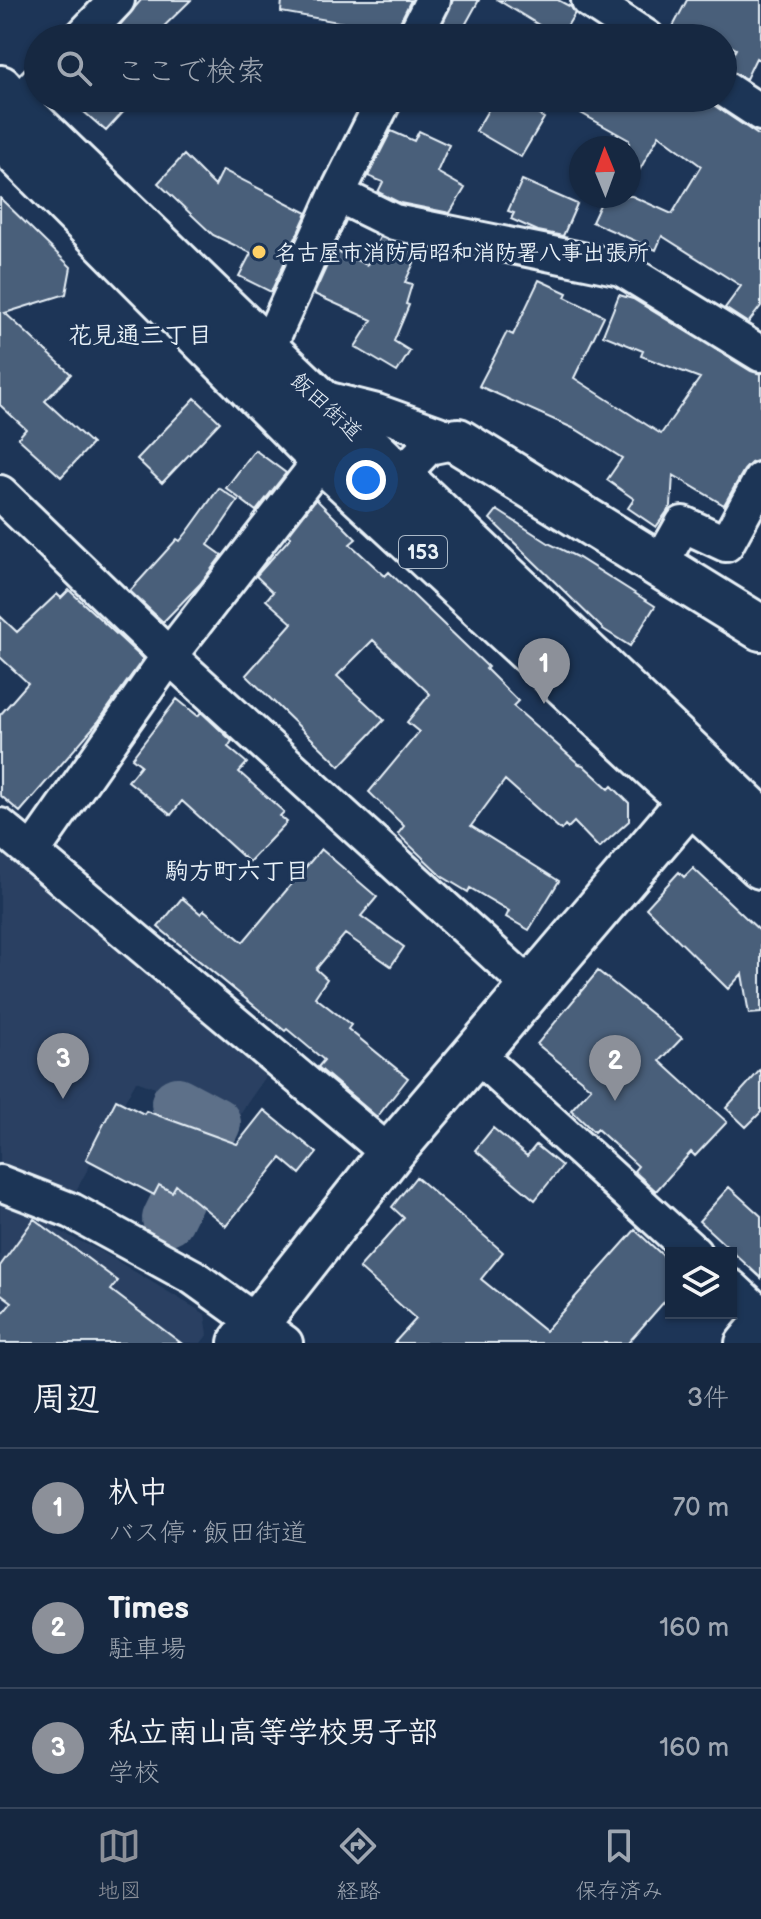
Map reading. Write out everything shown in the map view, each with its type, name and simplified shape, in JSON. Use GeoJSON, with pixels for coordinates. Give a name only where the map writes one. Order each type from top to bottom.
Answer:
{"type":"FeatureCollection","features":[{"type":"Feature","properties":{"kind":"main road","name":"飯田街道"},"geometry":{"type":"LineString","coordinates":[[13,103],[400,476],[752,802]]}},
{"type":"Feature","properties":{"kind":"main road","name":"飯田街道"},"geometry":{"type":"LineString","coordinates":[[13,103],[322,459],[761,866]]}},
{"type":"Feature","properties":{"kind":"main road"},"geometry":{"type":"LineString","coordinates":[[458,441],[761,628]]}},
{"type":"Feature","properties":{"kind":"main road"},"geometry":{"type":"LineString","coordinates":[[261,1336],[390,1154],[691,800],[752,802]]}},
{"type":"Feature","properties":{"kind":"street"},"geometry":{"type":"LineString","coordinates":[[94,24],[117,0]]}},
{"type":"Feature","properties":{"kind":"street"},"geometry":{"type":"LineString","coordinates":[[421,24],[433,0]]}},
{"type":"Feature","properties":{"kind":"street"},"geometry":{"type":"LineString","coordinates":[[589,0],[626,24]]}},
{"type":"Feature","properties":{"kind":"street"},"geometry":{"type":"LineString","coordinates":[[737,97],[761,113]]}},
{"type":"Feature","properties":{"kind":"street"},"geometry":{"type":"LineString","coordinates":[[267,350],[337,194],[378,112]]}},
{"type":"Feature","properties":{"kind":"street"},"geometry":{"type":"LineString","coordinates":[[337,194],[394,222],[621,268],[761,354]]}},
{"type":"Feature","properties":{"kind":"street"},"geometry":{"type":"LineString","coordinates":[[317,397],[377,412],[458,441]]}},
{"type":"Feature","properties":{"kind":"street"},"geometry":{"type":"LineString","coordinates":[[400,476],[428,447],[458,441]]}},
{"type":"Feature","properties":{"kind":"street"},"geometry":{"type":"LineString","coordinates":[[32,852],[169,656],[322,459]]}},
{"type":"Feature","properties":{"kind":"street"},"geometry":{"type":"LineString","coordinates":[[660,565],[683,524],[726,544],[761,480]]}},
{"type":"Feature","properties":{"kind":"street"},"geometry":{"type":"LineString","coordinates":[[0,493],[169,656],[533,989]]}},
{"type":"Feature","properties":{"kind":"street"},"geometry":{"type":"LineString","coordinates":[[0,826],[390,1154]]}},
{"type":"Feature","properties":{"kind":"street"},"geometry":{"type":"LineString","coordinates":[[476,1054],[687,1247]]}},
{"type":"Feature","properties":{"kind":"street"},"geometry":{"type":"LineString","coordinates":[[0,1183],[72,1211],[193,1277],[261,1336]]}},
{"type":"Feature","properties":{"kind":"street"},"geometry":{"type":"LineString","coordinates":[[737,1293],[761,1318],[743,1343]]}},
{"type":"Feature","properties":{"kind":"shaded area"},"geometry":{"type":"Polygon","coordinates":[[[0,848],[269,1072],[237,1118],[136,1081],[55,1229],[102,1252],[205,1314],[208,1334],[201,1343],[0,1343],[0,848]]]}},
{"type":"Feature","properties":{"kind":"building"},"geometry":{"type":"Polygon","coordinates":[[[141,0],[191,0],[166,24],[121,24],[141,0]]]}},
{"type":"Feature","properties":{"kind":"building"},"geometry":{"type":"Polygon","coordinates":[[[282,0],[411,0],[399,24],[349,24],[281,12],[282,0]]]}},
{"type":"Feature","properties":{"kind":"building"},"geometry":{"type":"Polygon","coordinates":[[[453,0],[479,0],[466,24],[442,24],[453,0]]]}},
{"type":"Feature","properties":{"kind":"building"},"geometry":{"type":"Polygon","coordinates":[[[498,0],[558,0],[575,13],[568,24],[537,24],[498,0]]]}},
{"type":"Feature","properties":{"kind":"building"},"geometry":{"type":"Polygon","coordinates":[[[687,0],[761,0],[761,61],[756,58],[746,79],[737,74],[737,24],[674,24],[687,0]]]}},
{"type":"Feature","properties":{"kind":"building"},"geometry":{"type":"Polygon","coordinates":[[[84,112],[123,112],[106,131],[84,112]]]}},
{"type":"Feature","properties":{"kind":"building"},"geometry":{"type":"Polygon","coordinates":[[[487,112],[534,112],[544,118],[521,157],[476,131],[487,112]]]}},
{"type":"Feature","properties":{"kind":"building"},"geometry":{"type":"Polygon","coordinates":[[[579,112],[724,112],[761,137],[761,306],[748,323],[725,308],[741,286],[662,236],[656,250],[592,222],[598,208],[641,208],[641,200],[672,214],[701,166],[659,135],[641,167],[641,136],[622,136],[579,112]]]}},
{"type":"Feature","properties":{"kind":"building"},"geometry":{"type":"Polygon","coordinates":[[[391,131],[414,141],[419,131],[449,145],[437,172],[465,188],[450,213],[400,203],[378,192],[383,182],[368,176],[391,131]]]}},
{"type":"Feature","properties":{"kind":"building"},"geometry":{"type":"Polygon","coordinates":[[[184,155],[215,186],[223,170],[307,213],[271,292],[239,276],[251,253],[213,235],[158,183],[184,155]]]}},
{"type":"Feature","properties":{"kind":"building"},"geometry":{"type":"Polygon","coordinates":[[[522,180],[569,201],[569,208],[575,208],[563,236],[538,231],[511,219],[514,213],[508,211],[522,180]]]}},
{"type":"Feature","properties":{"kind":"building"},"geometry":{"type":"Polygon","coordinates":[[[0,198],[71,267],[66,294],[5,313],[71,374],[45,401],[92,444],[61,477],[18,438],[26,429],[0,405],[0,198]]]}},
{"type":"Feature","properties":{"kind":"building"},"geometry":{"type":"Polygon","coordinates":[[[380,237],[421,248],[405,282],[412,284],[406,304],[409,305],[394,341],[410,351],[397,372],[355,347],[372,320],[314,294],[334,250],[367,265],[380,237]]]}},
{"type":"Feature","properties":{"kind":"building"},"geometry":{"type":"Polygon","coordinates":[[[539,280],[604,316],[574,378],[661,434],[700,378],[641,356],[643,351],[603,335],[619,295],[633,299],[751,371],[761,374],[761,460],[751,463],[744,470],[724,505],[673,475],[671,506],[656,527],[628,508],[634,499],[607,480],[622,458],[577,430],[479,386],[507,332],[513,335],[539,280]]]}},
{"type":"Feature","properties":{"kind":"building"},"geometry":{"type":"Polygon","coordinates":[[[195,398],[220,422],[162,483],[137,459],[195,398]]]}},
{"type":"Feature","properties":{"kind":"building"},"geometry":{"type":"Polygon","coordinates":[[[255,450],[286,473],[256,511],[226,488],[255,450]]]}},
{"type":"Feature","properties":{"kind":"building"},"geometry":{"type":"Polygon","coordinates":[[[219,488],[238,501],[208,545],[222,555],[200,584],[163,622],[130,591],[177,539],[180,541],[219,488]]]}},
{"type":"Feature","properties":{"kind":"building"},"geometry":{"type":"Polygon","coordinates":[[[316,499],[356,539],[350,544],[385,576],[389,572],[488,667],[486,669],[518,701],[513,706],[629,803],[629,821],[599,848],[574,822],[561,830],[505,780],[471,826],[559,881],[529,930],[506,917],[509,911],[470,888],[468,892],[443,877],[398,834],[404,826],[369,792],[419,732],[407,722],[430,694],[373,640],[337,676],[384,720],[340,766],[246,675],[292,623],[266,600],[273,592],[256,576],[291,537],[288,535],[316,499]]]}},
{"type":"Feature","properties":{"kind":"building"},"geometry":{"type":"Polygon","coordinates":[[[497,510],[655,606],[630,646],[603,629],[490,519],[497,510]]]}},
{"type":"Feature","properties":{"kind":"building"},"geometry":{"type":"Polygon","coordinates":[[[69,590],[143,659],[98,722],[20,812],[0,795],[0,715],[28,683],[0,657],[0,616],[17,632],[57,594],[61,598],[69,590]]]}},
{"type":"Feature","properties":{"kind":"building"},"geometry":{"type":"Polygon","coordinates":[[[177,699],[198,716],[201,712],[232,741],[228,747],[247,763],[239,772],[284,812],[280,816],[287,822],[249,862],[182,801],[171,815],[128,781],[141,765],[132,758],[177,699]]]}},
{"type":"Feature","properties":{"kind":"building"},"geometry":{"type":"Polygon","coordinates":[[[321,849],[377,897],[361,916],[404,947],[391,966],[345,934],[316,969],[327,979],[315,997],[351,1025],[348,1029],[408,1078],[377,1117],[318,1067],[324,1060],[158,927],[182,898],[201,914],[204,910],[243,942],[321,849]]]}},
{"type":"Feature","properties":{"kind":"building"},"geometry":{"type":"Polygon","coordinates":[[[693,868],[761,932],[761,1013],[749,1014],[742,974],[728,989],[646,908],[679,872],[684,877],[693,868]]]}},
{"type":"Feature","properties":{"kind":"building"},"geometry":{"type":"Polygon","coordinates":[[[598,971],[682,1038],[660,1061],[727,1122],[695,1156],[691,1152],[656,1191],[634,1171],[638,1166],[571,1110],[591,1088],[537,1044],[598,971]]]}},
{"type":"Feature","properties":{"kind":"building"},"geometry":{"type":"Polygon","coordinates":[[[761,1069],[761,1112],[746,1127],[726,1108],[761,1069]]]}},
{"type":"Feature","properties":{"kind":"building"},"geometry":{"type":"Polygon","coordinates":[[[116,1100],[144,1114],[146,1111],[237,1144],[264,1110],[317,1153],[300,1174],[281,1158],[226,1226],[176,1185],[172,1192],[159,1185],[154,1195],[86,1159],[116,1100]]]}},
{"type":"Feature","properties":{"kind":"building"},"geometry":{"type":"Polygon","coordinates":[[[493,1128],[527,1156],[536,1145],[562,1166],[535,1200],[475,1150],[493,1128]]]}},
{"type":"Feature","properties":{"kind":"building"},"geometry":{"type":"Polygon","coordinates":[[[416,1177],[503,1252],[481,1279],[545,1331],[635,1230],[665,1258],[665,1301],[628,1343],[394,1343],[416,1319],[359,1268],[404,1218],[392,1207],[416,1177]]]}},
{"type":"Feature","properties":{"kind":"building"},"geometry":{"type":"Polygon","coordinates":[[[729,1187],[761,1216],[761,1278],[737,1256],[737,1247],[727,1247],[699,1221],[729,1187]]]}},
{"type":"Feature","properties":{"kind":"building"},"geometry":{"type":"Polygon","coordinates":[[[34,1219],[118,1281],[111,1290],[181,1343],[0,1343],[0,1317],[12,1302],[0,1293],[0,1266],[34,1219]]]}},
{"type":"Feature","properties":{"kind":"waterway"},"geometry":{"type":"LineString","coordinates":[[168,1219],[215,1123],[177,1103]]}},
{"type":"Feature","properties":{"kind":"place","name":"名古屋市消防局昭和消防署八事出張所"},"geometry":{"type":"Point","coordinates":[259,252]}},
{"type":"Feature","properties":{"kind":"place","name":"杁中"},"geometry":{"type":"Point","coordinates":[544,704]}},
{"type":"Feature","properties":{"kind":"place","name":"私立南山高等学校男子部"},"geometry":{"type":"Point","coordinates":[63,1099]}},
{"type":"Feature","properties":{"kind":"place","name":"Times"},"geometry":{"type":"Point","coordinates":[615,1101]}},
{"type":"Feature","properties":{"kind":"district","name":"花見通三丁目"},"geometry":{"type":"Point","coordinates":[140,335]}},
{"type":"Feature","properties":{"kind":"district","name":"駒方町六丁目"},"geometry":{"type":"Point","coordinates":[237,871]}}]}
